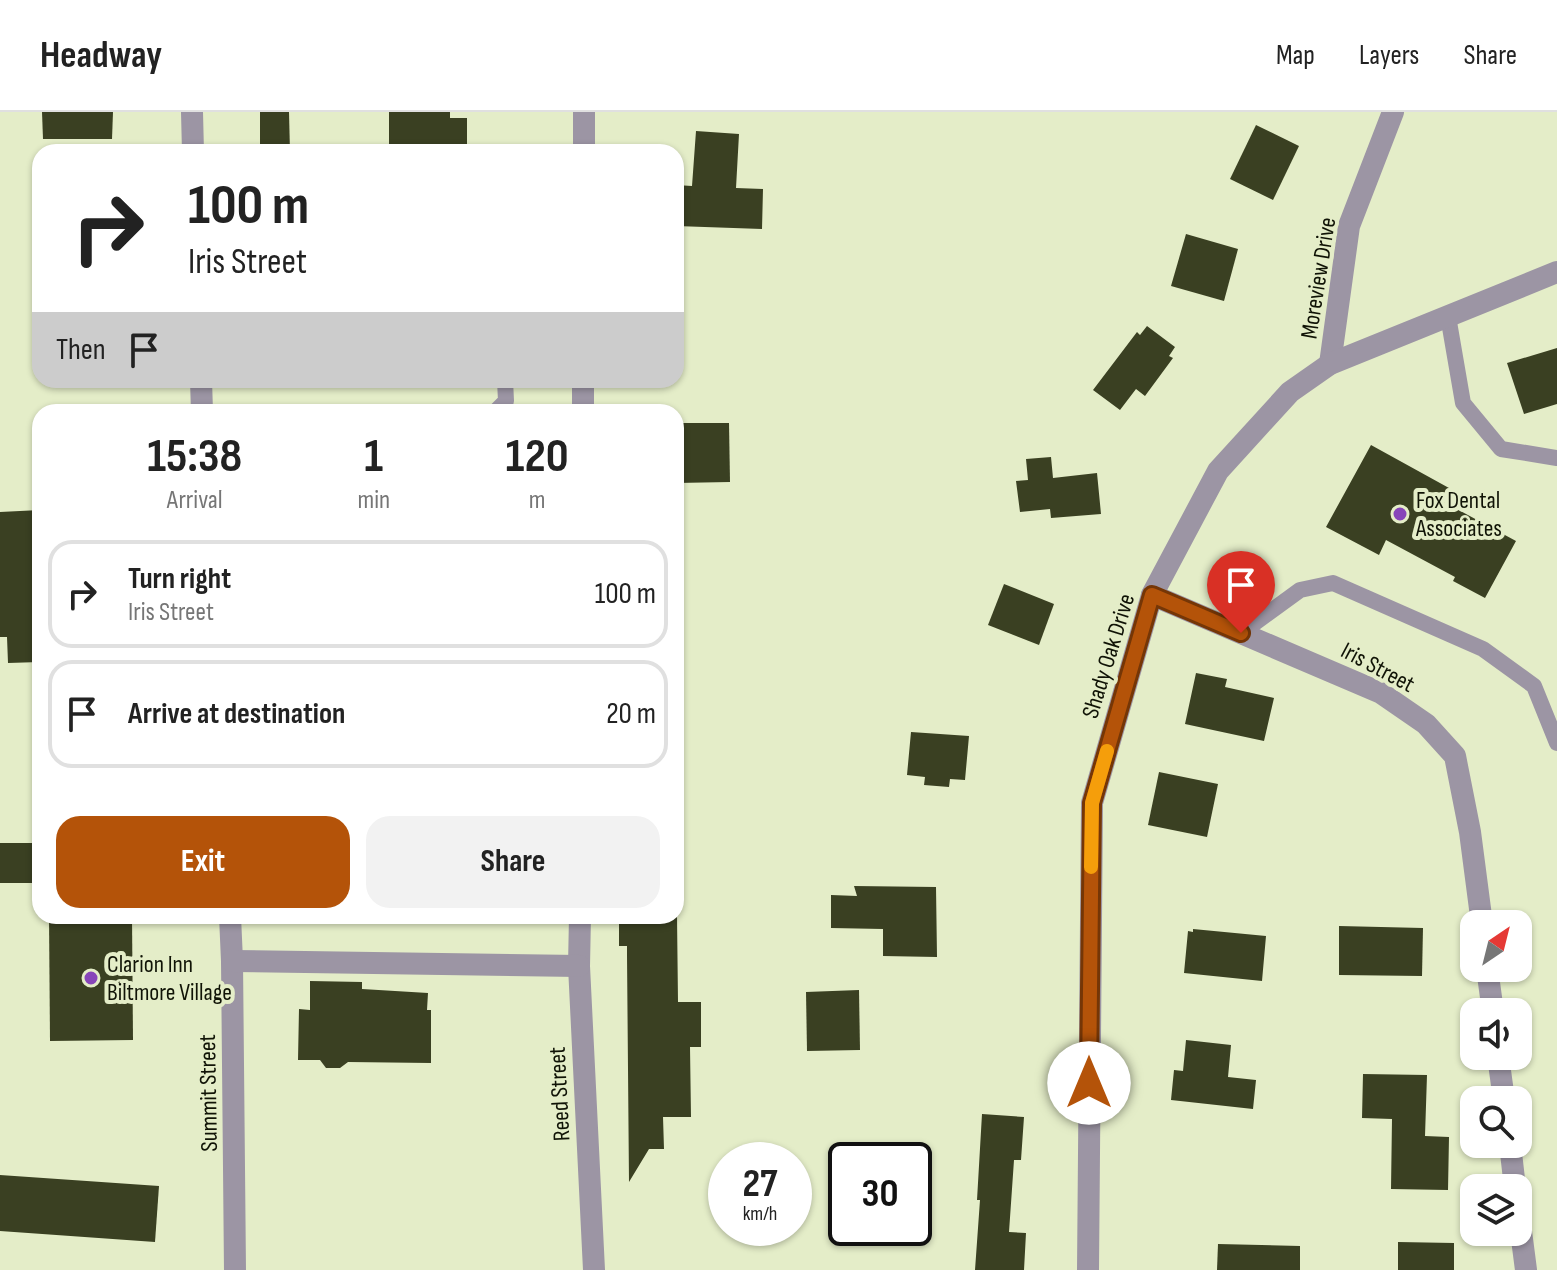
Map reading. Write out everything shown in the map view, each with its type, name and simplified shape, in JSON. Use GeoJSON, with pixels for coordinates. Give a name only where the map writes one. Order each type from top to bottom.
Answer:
{"type":"FeatureCollection","features":[{"type":"Feature","properties":{"kind":"street"},"geometry":{"type":"LineString","coordinates":[[192,112],[193,144]]}},
{"type":"Feature","properties":{"kind":"street"},"geometry":{"type":"LineString","coordinates":[[584,112],[584,144]]}},
{"type":"Feature","properties":{"kind":"street","name":"Moreview Drive"},"geometry":{"type":"LineString","coordinates":[[1330,364],[1349,226],[1393,112]]}},
{"type":"Feature","properties":{"kind":"street","name":"Shady Oak Drive"},"geometry":{"type":"LineString","coordinates":[[1088,1270],[1092,803],[1152,595],[1218,471],[1290,392],[1330,364],[1557,272]]}},
{"type":"Feature","properties":{"kind":"street","name":"Iris Street"},"geometry":{"type":"LineString","coordinates":[[1152,595],[1381,693],[1426,724],[1455,756],[1470,832],[1480,910]]}},
{"type":"Feature","properties":{"kind":"street","name":"Summit Street"},"geometry":{"type":"LineString","coordinates":[[230,924],[235,1270]]}},
{"type":"Feature","properties":{"kind":"street","name":"Reed Street"},"geometry":{"type":"LineString","coordinates":[[580,924],[579,966],[594,1270]]}},
{"type":"Feature","properties":{"kind":"street"},"geometry":{"type":"LineString","coordinates":[[232,961],[579,966]]}},
{"type":"Feature","properties":{"kind":"street"},"geometry":{"type":"LineString","coordinates":[[1523,1246],[1526,1270]]}},
{"type":"Feature","properties":{"kind":"lane"},"geometry":{"type":"LineString","coordinates":[[1448,316],[1463,403],[1501,449],[1557,458]]}},
{"type":"Feature","properties":{"kind":"lane"},"geometry":{"type":"LineString","coordinates":[[1241,633],[1300,590],[1333,583],[1483,649],[1534,686],[1557,743]]}},
{"type":"Feature","properties":{"kind":"building"},"geometry":{"type":"Polygon","coordinates":[[[42,112],[113,112],[112,139],[43,139],[42,112]]]}},
{"type":"Feature","properties":{"kind":"building"},"geometry":{"type":"Polygon","coordinates":[[[260,112],[289,112],[290,144],[260,144],[260,112]]]}},
{"type":"Feature","properties":{"kind":"building"},"geometry":{"type":"Polygon","coordinates":[[[389,112],[450,112],[450,118],[467,118],[467,144],[389,144],[389,112]]]}},
{"type":"Feature","properties":{"kind":"building"},"geometry":{"type":"Polygon","coordinates":[[[1256,125],[1299,146],[1273,200],[1230,179],[1256,125]]]}},
{"type":"Feature","properties":{"kind":"building"},"geometry":{"type":"Polygon","coordinates":[[[696,131],[739,134],[736,188],[763,189],[762,229],[684,226],[684,186],[692,186],[696,131]]]}},
{"type":"Feature","properties":{"kind":"building"},"geometry":{"type":"Polygon","coordinates":[[[1186,234],[1238,249],[1224,301],[1171,286],[1186,234]]]}},
{"type":"Feature","properties":{"kind":"building"},"geometry":{"type":"Polygon","coordinates":[[[1147,326],[1175,347],[1169,356],[1173,358],[1145,396],[1136,389],[1120,410],[1093,390],[1137,332],[1140,335],[1147,326]]]}},
{"type":"Feature","properties":{"kind":"building"},"geometry":{"type":"Polygon","coordinates":[[[1557,348],[1557,404],[1524,414],[1507,363],[1557,348]]]}},
{"type":"Feature","properties":{"kind":"building"},"geometry":{"type":"Polygon","coordinates":[[[684,423],[729,423],[730,482],[684,483],[684,423]]]}},
{"type":"Feature","properties":{"kind":"building","name":"Fox Dental Associates"},"geometry":{"type":"Polygon","coordinates":[[[1371,445],[1449,488],[1442,501],[1516,541],[1485,598],[1453,581],[1455,577],[1386,540],[1379,555],[1326,527],[1371,445]]]}},
{"type":"Feature","properties":{"kind":"building"},"geometry":{"type":"Polygon","coordinates":[[[1051,457],[1053,478],[1097,473],[1101,514],[1051,518],[1050,509],[1020,512],[1016,481],[1028,480],[1026,459],[1051,457]]]}},
{"type":"Feature","properties":{"kind":"building"},"geometry":{"type":"Polygon","coordinates":[[[32,510],[32,662],[8,663],[7,637],[0,637],[0,512],[32,510]]]}},
{"type":"Feature","properties":{"kind":"building"},"geometry":{"type":"Polygon","coordinates":[[[1004,584],[1054,604],[1039,645],[988,625],[1004,584]]]}},
{"type":"Feature","properties":{"kind":"building"},"geometry":{"type":"Polygon","coordinates":[[[1196,673],[1227,679],[1225,687],[1274,698],[1264,741],[1185,724],[1196,673]]]}},
{"type":"Feature","properties":{"kind":"building"},"geometry":{"type":"Polygon","coordinates":[[[911,732],[969,736],[965,780],[950,779],[949,787],[924,785],[925,777],[907,775],[911,732]]]}},
{"type":"Feature","properties":{"kind":"building"},"geometry":{"type":"Polygon","coordinates":[[[1159,772],[1218,784],[1207,837],[1148,825],[1159,772]]]}},
{"type":"Feature","properties":{"kind":"building"},"geometry":{"type":"Polygon","coordinates":[[[0,843],[32,843],[32,883],[0,883],[0,843]]]}},
{"type":"Feature","properties":{"kind":"building"},"geometry":{"type":"Polygon","coordinates":[[[854,886],[936,887],[937,957],[883,956],[883,929],[831,928],[831,895],[857,896],[854,886]]]}},
{"type":"Feature","properties":{"kind":"building","name":"Clarion Inn Biltmore Village"},"geometry":{"type":"Polygon","coordinates":[[[49,924],[132,924],[133,1040],[50,1041],[49,924]]]}},
{"type":"Feature","properties":{"kind":"building"},"geometry":{"type":"Polygon","coordinates":[[[619,924],[677,924],[678,1002],[701,1002],[701,1047],[690,1047],[691,1117],[663,1117],[664,1149],[649,1149],[629,1182],[627,946],[619,946],[619,924]]]}},
{"type":"Feature","properties":{"kind":"building"},"geometry":{"type":"Polygon","coordinates":[[[1339,926],[1423,928],[1422,976],[1339,975],[1339,926]]]}},
{"type":"Feature","properties":{"kind":"building"},"geometry":{"type":"Polygon","coordinates":[[[1193,929],[1266,936],[1262,981],[1184,973],[1188,931],[1193,932],[1193,929]]]}},
{"type":"Feature","properties":{"kind":"building"},"geometry":{"type":"Polygon","coordinates":[[[310,981],[362,982],[362,989],[428,993],[431,1063],[348,1062],[340,1068],[326,1068],[320,1060],[298,1060],[299,1009],[310,1010],[310,981]]]}},
{"type":"Feature","properties":{"kind":"building"},"geometry":{"type":"Polygon","coordinates":[[[859,990],[860,1050],[807,1051],[806,992],[859,990]]]}},
{"type":"Feature","properties":{"kind":"building"},"geometry":{"type":"Polygon","coordinates":[[[1186,1040],[1231,1045],[1228,1077],[1256,1080],[1253,1109],[1171,1100],[1174,1070],[1183,1071],[1186,1040]]]}},
{"type":"Feature","properties":{"kind":"building"},"geometry":{"type":"Polygon","coordinates":[[[1363,1074],[1427,1075],[1425,1136],[1449,1137],[1448,1190],[1391,1189],[1392,1119],[1362,1118],[1363,1074]]]}},
{"type":"Feature","properties":{"kind":"building"},"geometry":{"type":"Polygon","coordinates":[[[982,1114],[1024,1117],[1021,1160],[1014,1160],[1009,1232],[1026,1233],[1024,1270],[975,1270],[982,1114]]]}},
{"type":"Feature","properties":{"kind":"building"},"geometry":{"type":"Polygon","coordinates":[[[0,1175],[159,1186],[155,1242],[0,1231],[0,1175]]]}},
{"type":"Feature","properties":{"kind":"building"},"geometry":{"type":"Polygon","coordinates":[[[1398,1242],[1454,1243],[1454,1270],[1398,1270],[1398,1242]]]}},
{"type":"Feature","properties":{"kind":"building"},"geometry":{"type":"Polygon","coordinates":[[[1218,1244],[1300,1246],[1300,1270],[1217,1270],[1218,1244]]]}},
{"type":"Feature","properties":{"kind":"slow traffic"},"geometry":{"type":"LineString","coordinates":[[1091,867],[1092,803],[1107,751]]}},
{"type":"Feature","properties":{"kind":"place","name":"Fox Dental Associates"},"geometry":{"type":"Point","coordinates":[1400,514]}},
{"type":"Feature","properties":{"kind":"place","name":"Clarion Inn Biltmore Village"},"geometry":{"type":"Point","coordinates":[91,978]}},
{"type":"Feature","properties":{"kind":"route"},"geometry":{"type":"LineString","coordinates":[[1089,1083],[1092,803],[1152,595],[1241,633]]}}]}
